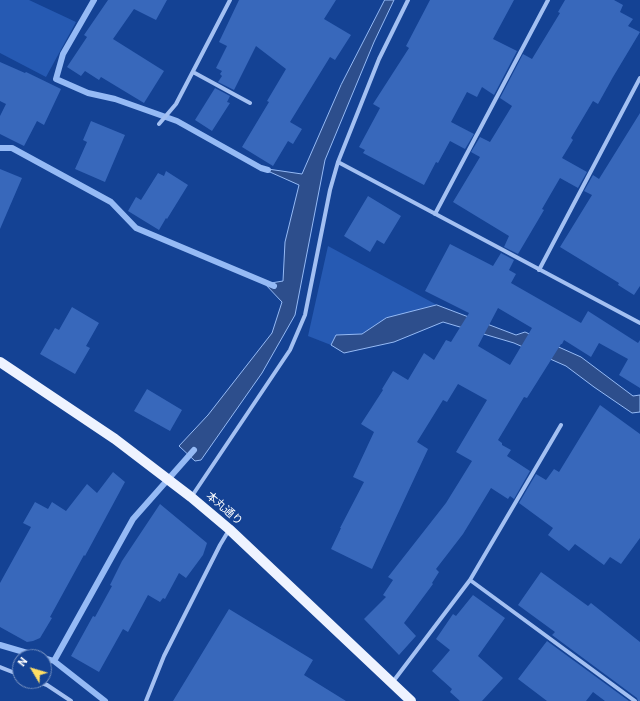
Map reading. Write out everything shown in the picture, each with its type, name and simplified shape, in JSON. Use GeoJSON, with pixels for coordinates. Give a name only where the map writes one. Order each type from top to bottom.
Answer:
{"type":"FeatureCollection","features":[{"type":"Feature","properties":{"kind":"main road","name":"本丸通り"},"geometry":{"type":"LineString","coordinates":[[0,362],[115,439],[191,496],[229,529],[411,701]]}},
{"type":"Feature","properties":{"kind":"street"},"geometry":{"type":"LineString","coordinates":[[159,124],[176,104],[230,0]]}},
{"type":"Feature","properties":{"kind":"street"},"geometry":{"type":"LineString","coordinates":[[191,496],[290,350],[305,315],[330,190],[338,162],[379,59],[408,0]]}},
{"type":"Feature","properties":{"kind":"street"},"geometry":{"type":"LineString","coordinates":[[435,214],[548,0]]}},
{"type":"Feature","properties":{"kind":"street"},"geometry":{"type":"LineString","coordinates":[[193,72],[250,102]]}},
{"type":"Feature","properties":{"kind":"street"},"geometry":{"type":"LineString","coordinates":[[539,270],[640,78]]}},
{"type":"Feature","properties":{"kind":"street"},"geometry":{"type":"LineString","coordinates":[[338,162],[640,323]]}},
{"type":"Feature","properties":{"kind":"street"},"geometry":{"type":"LineString","coordinates":[[392,683],[470,580],[561,424]]}},
{"type":"Feature","properties":{"kind":"street"},"geometry":{"type":"LineString","coordinates":[[146,701],[164,656],[229,529]]}},
{"type":"Feature","properties":{"kind":"street"},"geometry":{"type":"LineString","coordinates":[[470,580],[635,701]]}},
{"type":"Feature","properties":{"kind":"street"},"geometry":{"type":"LineString","coordinates":[[0,667],[12,672]]}},
{"type":"Feature","properties":{"kind":"street"},"geometry":{"type":"LineString","coordinates":[[52,688],[71,701]]}},
{"type":"Feature","properties":{"kind":"shaded area"},"geometry":{"type":"Polygon","coordinates":[[[0,0],[29,0],[76,22],[46,77],[0,53],[0,0]]]}},
{"type":"Feature","properties":{"kind":"shaded area"},"geometry":{"type":"Polygon","coordinates":[[[385,0],[394,0],[374,42],[325,160],[295,315],[262,373],[201,460],[195,461],[179,446],[208,415],[272,333],[282,302],[265,284],[283,281],[285,242],[299,185],[261,168],[302,174],[341,85],[385,0]]]}},
{"type":"Feature","properties":{"kind":"shaded area"},"geometry":{"type":"Polygon","coordinates":[[[328,246],[437,305],[386,318],[362,334],[336,335],[331,345],[308,336],[328,246]]]}},
{"type":"Feature","properties":{"kind":"shaded area"},"geometry":{"type":"Polygon","coordinates":[[[437,305],[516,335],[525,332],[581,357],[633,396],[640,395],[640,412],[632,413],[566,366],[514,343],[443,322],[394,342],[344,353],[331,345],[336,335],[362,334],[386,318],[437,305]]]}},
{"type":"Feature","properties":{"kind":"building"},"geometry":{"type":"Polygon","coordinates":[[[108,0],[167,0],[156,20],[134,9],[113,39],[164,71],[144,103],[101,77],[99,80],[85,71],[81,76],[67,67],[87,37],[84,35],[108,0]]]}},
{"type":"Feature","properties":{"kind":"building"},"geometry":{"type":"Polygon","coordinates":[[[239,0],[336,0],[324,19],[351,35],[335,60],[330,57],[290,122],[302,129],[293,144],[288,141],[273,166],[242,147],[269,102],[267,101],[286,69],[256,46],[234,90],[218,82],[222,76],[220,74],[222,71],[216,68],[227,46],[219,42],[239,0]]]}},
{"type":"Feature","properties":{"kind":"building"},"geometry":{"type":"Polygon","coordinates":[[[430,0],[514,0],[493,39],[517,51],[494,95],[482,87],[477,97],[467,92],[451,122],[474,134],[465,149],[450,141],[438,163],[436,162],[424,185],[363,153],[365,150],[359,147],[380,108],[373,104],[409,48],[406,46],[430,0]]]}},
{"type":"Feature","properties":{"kind":"building"},"geometry":{"type":"Polygon","coordinates":[[[565,0],[614,0],[623,5],[620,12],[633,19],[628,26],[640,32],[598,104],[593,101],[571,138],[573,140],[562,158],[587,172],[578,188],[560,178],[542,209],[544,210],[518,254],[504,247],[509,236],[453,202],[480,157],[471,152],[480,137],[490,142],[512,106],[500,98],[523,54],[532,59],[560,13],[558,12],[565,0]]]}},
{"type":"Feature","properties":{"kind":"building"},"geometry":{"type":"Polygon","coordinates":[[[0,62],[25,73],[26,72],[61,89],[44,125],[37,121],[24,146],[0,134],[0,116],[6,104],[0,101],[0,62]]]}},
{"type":"Feature","properties":{"kind":"building"},"geometry":{"type":"Polygon","coordinates":[[[215,88],[230,96],[227,102],[230,103],[212,131],[195,120],[215,88]]]}},
{"type":"Feature","properties":{"kind":"building"},"geometry":{"type":"Polygon","coordinates":[[[640,113],[640,286],[634,295],[618,285],[619,283],[560,247],[592,195],[584,191],[593,175],[599,179],[640,113]]]}},
{"type":"Feature","properties":{"kind":"building"},"geometry":{"type":"Polygon","coordinates":[[[91,121],[125,135],[105,182],[75,169],[87,142],[83,140],[91,121]]]}},
{"type":"Feature","properties":{"kind":"building"},"geometry":{"type":"Polygon","coordinates":[[[0,169],[22,178],[0,229],[0,169]]]}},
{"type":"Feature","properties":{"kind":"building"},"geometry":{"type":"Polygon","coordinates":[[[166,171],[188,185],[159,230],[128,211],[136,197],[141,200],[158,173],[164,176],[166,171]]]}},
{"type":"Feature","properties":{"kind":"building"},"geometry":{"type":"Polygon","coordinates":[[[368,196],[401,216],[384,244],[377,240],[370,252],[344,236],[368,196]]]}},
{"type":"Feature","properties":{"kind":"building"},"geometry":{"type":"Polygon","coordinates":[[[450,244],[493,266],[501,253],[514,260],[509,270],[516,274],[511,283],[581,323],[588,311],[638,343],[640,340],[640,388],[619,375],[628,359],[599,343],[591,357],[564,340],[527,398],[524,397],[498,440],[502,443],[502,445],[511,450],[507,456],[530,471],[514,499],[510,496],[508,499],[491,488],[463,534],[436,569],[439,572],[432,583],[433,584],[404,623],[416,636],[399,655],[364,619],[386,597],[383,595],[393,580],[388,577],[446,503],[472,461],[456,452],[487,400],[458,384],[447,402],[443,400],[417,442],[428,449],[372,569],[331,549],[340,528],[364,482],[353,477],[374,432],[361,424],[383,390],[382,389],[393,371],[408,380],[424,353],[434,360],[446,340],[451,342],[469,313],[425,291],[450,244]],[[498,308],[478,346],[510,365],[532,328],[498,308]]]}},
{"type":"Feature","properties":{"kind":"building"},"geometry":{"type":"Polygon","coordinates":[[[72,307],[99,323],[86,346],[90,348],[75,374],[40,354],[55,328],[59,330],[72,307]]]}},
{"type":"Feature","properties":{"kind":"building"},"geometry":{"type":"Polygon","coordinates":[[[147,389],[182,410],[170,431],[134,411],[147,389]]]}},
{"type":"Feature","properties":{"kind":"building"},"geometry":{"type":"Polygon","coordinates":[[[600,405],[640,434],[640,538],[621,564],[610,557],[604,565],[575,544],[569,551],[548,535],[553,528],[519,503],[536,474],[546,480],[554,469],[559,472],[600,405]]]}},
{"type":"Feature","properties":{"kind":"building"},"geometry":{"type":"Polygon","coordinates":[[[113,472],[125,482],[50,617],[52,618],[40,638],[27,642],[0,627],[0,583],[31,527],[23,523],[35,502],[48,509],[52,502],[66,511],[87,484],[97,493],[113,472]]]}},
{"type":"Feature","properties":{"kind":"building"},"geometry":{"type":"Polygon","coordinates":[[[160,504],[207,543],[203,555],[186,578],[179,573],[165,599],[163,598],[160,602],[148,595],[128,632],[123,629],[99,672],[71,656],[93,616],[95,617],[112,586],[110,585],[122,561],[160,504]]]}},
{"type":"Feature","properties":{"kind":"building"},"geometry":{"type":"Polygon","coordinates":[[[541,572],[588,606],[591,603],[640,642],[640,701],[638,701],[637,698],[552,635],[555,632],[518,605],[541,572]]]}},
{"type":"Feature","properties":{"kind":"building"},"geometry":{"type":"Polygon","coordinates":[[[473,595],[505,618],[478,656],[503,678],[482,701],[460,701],[450,692],[452,689],[432,671],[450,650],[436,639],[453,614],[456,616],[473,595]]]}},
{"type":"Feature","properties":{"kind":"building"},"geometry":{"type":"Polygon","coordinates":[[[229,609],[313,660],[304,675],[346,701],[173,701],[229,609]]]}},
{"type":"Feature","properties":{"kind":"building"},"geometry":{"type":"Polygon","coordinates":[[[547,641],[629,701],[605,701],[593,692],[586,701],[547,701],[518,679],[547,641]]]}},
{"type":"Feature","properties":{"kind":"waterway"},"geometry":{"type":"LineString","coordinates":[[94,0],[63,54],[56,79],[88,93],[115,99],[177,121],[261,168],[268,170]]}},
{"type":"Feature","properties":{"kind":"waterway"},"geometry":{"type":"LineString","coordinates":[[0,148],[12,148],[111,202],[136,228],[274,286]]}},
{"type":"Feature","properties":{"kind":"waterway"},"geometry":{"type":"LineString","coordinates":[[54,661],[133,519],[194,450]]}},
{"type":"Feature","properties":{"kind":"waterway"},"geometry":{"type":"LineString","coordinates":[[0,645],[14,649]]}},
{"type":"Feature","properties":{"kind":"waterway"},"geometry":{"type":"LineString","coordinates":[[52,660],[105,701]]}}]}
